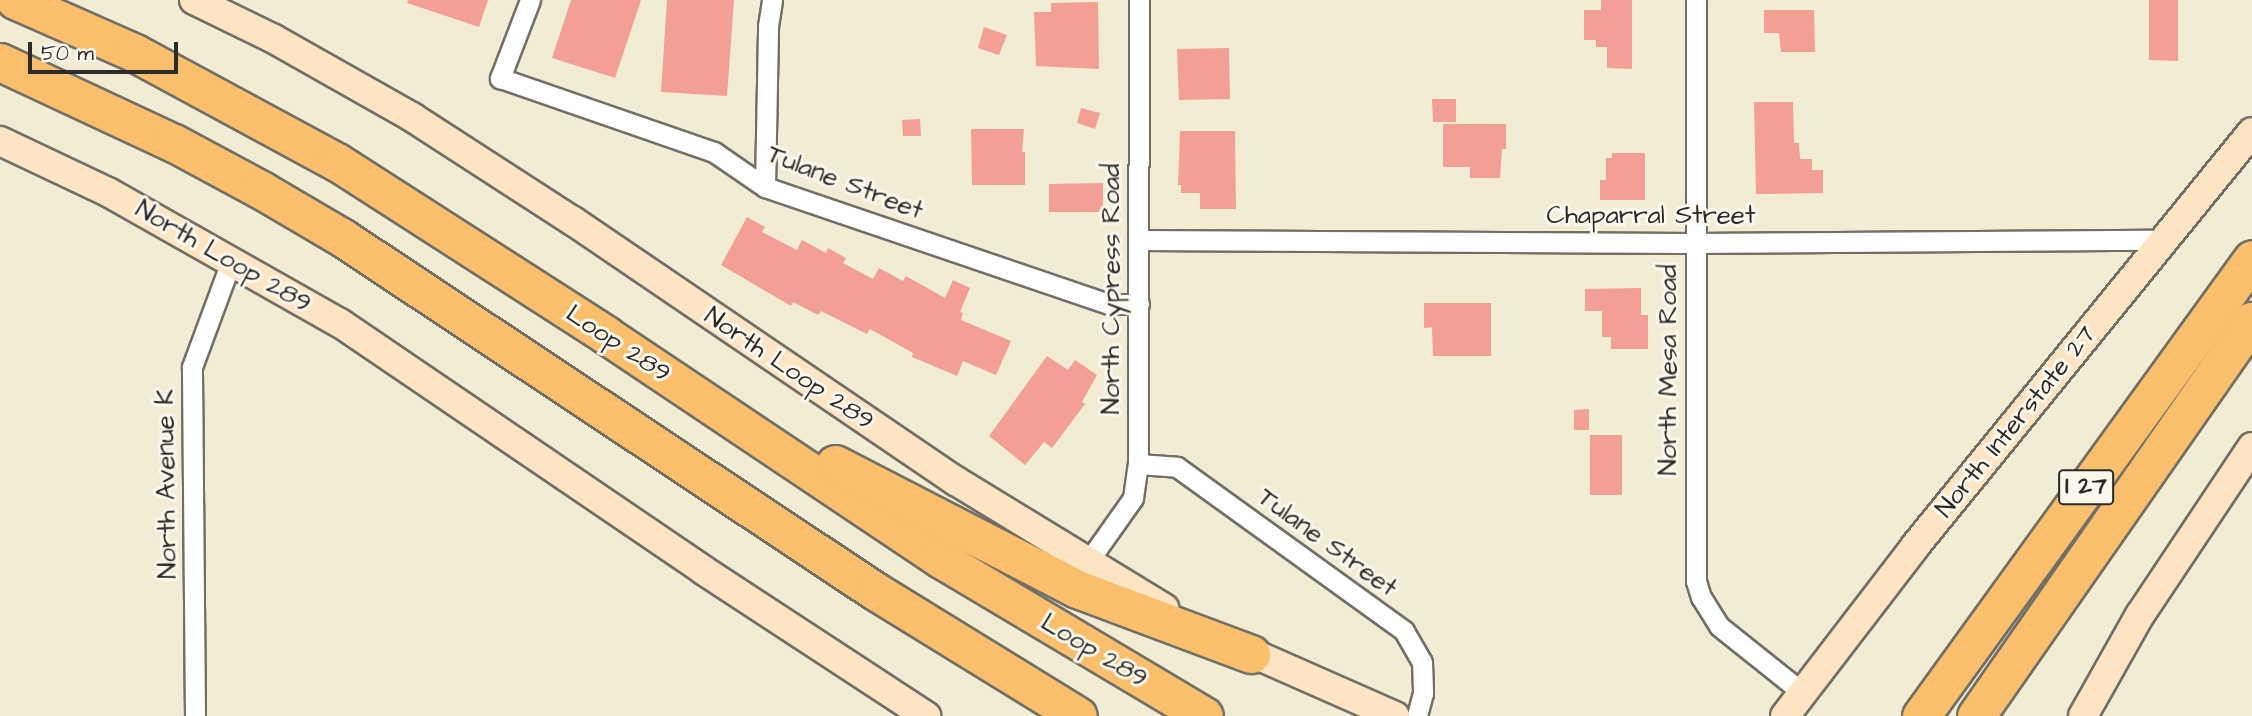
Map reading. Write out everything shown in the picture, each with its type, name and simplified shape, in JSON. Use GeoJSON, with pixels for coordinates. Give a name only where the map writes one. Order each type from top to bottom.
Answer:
{"type":"FeatureCollection","features":[{"type":"Feature","properties":{"kind":"highway","name":"Loop 289"},"geometry":{"type":"LineString","coordinates":[[15,0],[135,53],[297,138],[606,335],[942,559],[1204,716]]}},
{"type":"Feature","properties":{"kind":"highway"},"geometry":{"type":"LineString","coordinates":[[0,62],[174,143],[343,238],[864,583],[1078,716]]}},
{"type":"Feature","properties":{"kind":"highway","name":"I 27"},"geometry":{"type":"LineString","coordinates":[[1921,716],[2252,259]]}},
{"type":"Feature","properties":{"kind":"highway","name":"I 27"},"geometry":{"type":"LineString","coordinates":[[1976,716],[2249,326]]}},
{"type":"Feature","properties":{"kind":"highway"},"geometry":{"type":"LineString","coordinates":[[606,335],[739,403],[826,460],[1005,554],[1077,589],[1251,654]]}},
{"type":"Feature","properties":{"kind":"main road","name":"North Loop 289"},"geometry":{"type":"LineString","coordinates":[[194,0],[274,39],[412,117],[573,222],[956,481],[1087,563],[1251,654],[1395,716]]}},
{"type":"Feature","properties":{"kind":"main road","name":"North Interstate 27"},"geometry":{"type":"LineString","coordinates":[[1785,716],[1859,616],[2252,131]]}},
{"type":"Feature","properties":{"kind":"main road","name":"North Loop 289"},"geometry":{"type":"LineString","coordinates":[[0,141],[108,192],[232,259],[340,323],[703,570],[926,716]]}},
{"type":"Feature","properties":{"kind":"main road"},"geometry":{"type":"LineString","coordinates":[[2088,711],[2140,615],[2252,447]]}},
{"type":"Feature","properties":{"kind":"main road"},"geometry":{"type":"LineString","coordinates":[[1770,716],[1803,693]]}},
{"type":"Feature","properties":{"kind":"street","name":"Tulane Street"},"geometry":{"type":"LineString","coordinates":[[530,0],[500,78],[714,152],[765,187],[1109,304],[1139,304]]}},
{"type":"Feature","properties":{"kind":"street"},"geometry":{"type":"LineString","coordinates":[[765,187],[768,26],[772,0]]}},
{"type":"Feature","properties":{"kind":"street","name":"North Cypress Road"},"geometry":{"type":"LineString","coordinates":[[1087,563],[1133,498],[1138,464],[1139,0]]}},
{"type":"Feature","properties":{"kind":"street","name":"North Mesa Road"},"geometry":{"type":"LineString","coordinates":[[1696,0],[1696,581],[1701,597],[1719,626],[1803,693]]}},
{"type":"Feature","properties":{"kind":"street","name":"Chaparral Street"},"geometry":{"type":"LineString","coordinates":[[1138,240],[1695,243],[2163,240]]}},
{"type":"Feature","properties":{"kind":"street","name":"North Avenue K"},"geometry":{"type":"LineString","coordinates":[[195,716],[192,367],[232,259]]}},
{"type":"Feature","properties":{"kind":"street","name":"Tulane Street"},"geometry":{"type":"LineString","coordinates":[[1138,464],[1177,467],[1404,631],[1422,662],[1423,693],[1417,716]]}},
{"type":"Feature","properties":{"kind":"building"},"geometry":{"type":"Polygon","coordinates":[[[408,0],[488,0],[479,27],[407,3],[408,0]]]}},
{"type":"Feature","properties":{"kind":"building"},"geometry":{"type":"Polygon","coordinates":[[[571,0],[641,0],[615,78],[552,58],[571,0]]]}},
{"type":"Feature","properties":{"kind":"building"},"geometry":{"type":"Polygon","coordinates":[[[667,0],[734,0],[727,96],[661,92],[667,0]]]}},
{"type":"Feature","properties":{"kind":"building"},"geometry":{"type":"Polygon","coordinates":[[[1601,0],[1632,0],[1632,69],[1607,68],[1607,47],[1596,47],[1596,40],[1584,40],[1584,10],[1601,10],[1601,0]]]}},
{"type":"Feature","properties":{"kind":"building"},"geometry":{"type":"Polygon","coordinates":[[[2149,0],[2178,0],[2178,61],[2149,60],[2149,0]]]}},
{"type":"Feature","properties":{"kind":"building"},"geometry":{"type":"Polygon","coordinates":[[[1098,2],[1099,69],[1036,66],[1034,12],[1051,12],[1051,3],[1098,2]]]}},
{"type":"Feature","properties":{"kind":"building"},"geometry":{"type":"Polygon","coordinates":[[[1764,10],[1814,10],[1815,52],[1781,52],[1779,33],[1764,33],[1764,10]]]}},
{"type":"Feature","properties":{"kind":"building"},"geometry":{"type":"Polygon","coordinates":[[[984,27],[1007,35],[999,55],[978,48],[984,27]]]}},
{"type":"Feature","properties":{"kind":"building"},"geometry":{"type":"Polygon","coordinates":[[[1229,48],[1230,99],[1179,100],[1177,49],[1229,48]]]}},
{"type":"Feature","properties":{"kind":"building"},"geometry":{"type":"Polygon","coordinates":[[[1432,99],[1456,99],[1456,122],[1433,122],[1432,99]]]}},
{"type":"Feature","properties":{"kind":"building"},"geometry":{"type":"Polygon","coordinates":[[[1754,102],[1793,102],[1794,143],[1799,143],[1800,159],[1812,159],[1812,170],[1823,170],[1823,193],[1756,194],[1754,102]]]}},
{"type":"Feature","properties":{"kind":"building"},"geometry":{"type":"Polygon","coordinates":[[[1081,108],[1100,113],[1095,129],[1077,123],[1081,108]]]}},
{"type":"Feature","properties":{"kind":"building"},"geometry":{"type":"Polygon","coordinates":[[[920,119],[921,136],[903,136],[902,120],[920,119]]]}},
{"type":"Feature","properties":{"kind":"building"},"geometry":{"type":"Polygon","coordinates":[[[1443,124],[1506,124],[1506,149],[1502,149],[1500,178],[1470,178],[1470,167],[1443,167],[1443,124]]]}},
{"type":"Feature","properties":{"kind":"building"},"geometry":{"type":"Polygon","coordinates":[[[971,129],[1024,129],[1022,152],[1025,152],[1025,185],[972,185],[971,129]]]}},
{"type":"Feature","properties":{"kind":"building"},"geometry":{"type":"Polygon","coordinates":[[[1180,131],[1235,131],[1236,209],[1200,209],[1200,193],[1181,193],[1181,185],[1178,185],[1180,131]]]}},
{"type":"Feature","properties":{"kind":"building"},"geometry":{"type":"Polygon","coordinates":[[[1612,153],[1645,153],[1645,200],[1600,200],[1600,180],[1606,180],[1606,158],[1612,158],[1612,153]]]}},
{"type":"Feature","properties":{"kind":"building"},"geometry":{"type":"Polygon","coordinates":[[[1103,183],[1103,212],[1049,212],[1049,184],[1103,183]]]}},
{"type":"Feature","properties":{"kind":"building"},"geometry":{"type":"Polygon","coordinates":[[[747,217],[765,227],[762,232],[797,250],[802,240],[826,253],[828,248],[846,258],[843,263],[873,279],[879,268],[903,281],[906,276],[945,298],[953,280],[970,288],[960,312],[963,313],[961,320],[1011,341],[996,375],[963,361],[957,376],[912,357],[913,353],[870,329],[867,334],[821,311],[818,315],[793,302],[791,306],[721,265],[747,217]]]}},
{"type":"Feature","properties":{"kind":"building"},"geometry":{"type":"Polygon","coordinates":[[[1641,288],[1641,315],[1648,315],[1648,349],[1611,349],[1611,337],[1602,337],[1602,311],[1585,311],[1585,289],[1641,288]]]}},
{"type":"Feature","properties":{"kind":"building"},"geometry":{"type":"Polygon","coordinates":[[[1424,303],[1491,303],[1491,356],[1433,356],[1432,327],[1424,328],[1424,303]]]}},
{"type":"Feature","properties":{"kind":"building"},"geometry":{"type":"Polygon","coordinates":[[[1047,356],[1068,370],[1075,360],[1097,375],[1082,402],[1085,404],[1052,448],[1044,442],[1025,465],[989,436],[1047,356]]]}},
{"type":"Feature","properties":{"kind":"building"},"geometry":{"type":"Polygon","coordinates":[[[1589,409],[1589,430],[1574,430],[1574,410],[1589,409]]]}},
{"type":"Feature","properties":{"kind":"building"},"geometry":{"type":"Polygon","coordinates":[[[1590,435],[1622,435],[1622,495],[1590,495],[1590,435]]]}}]}
